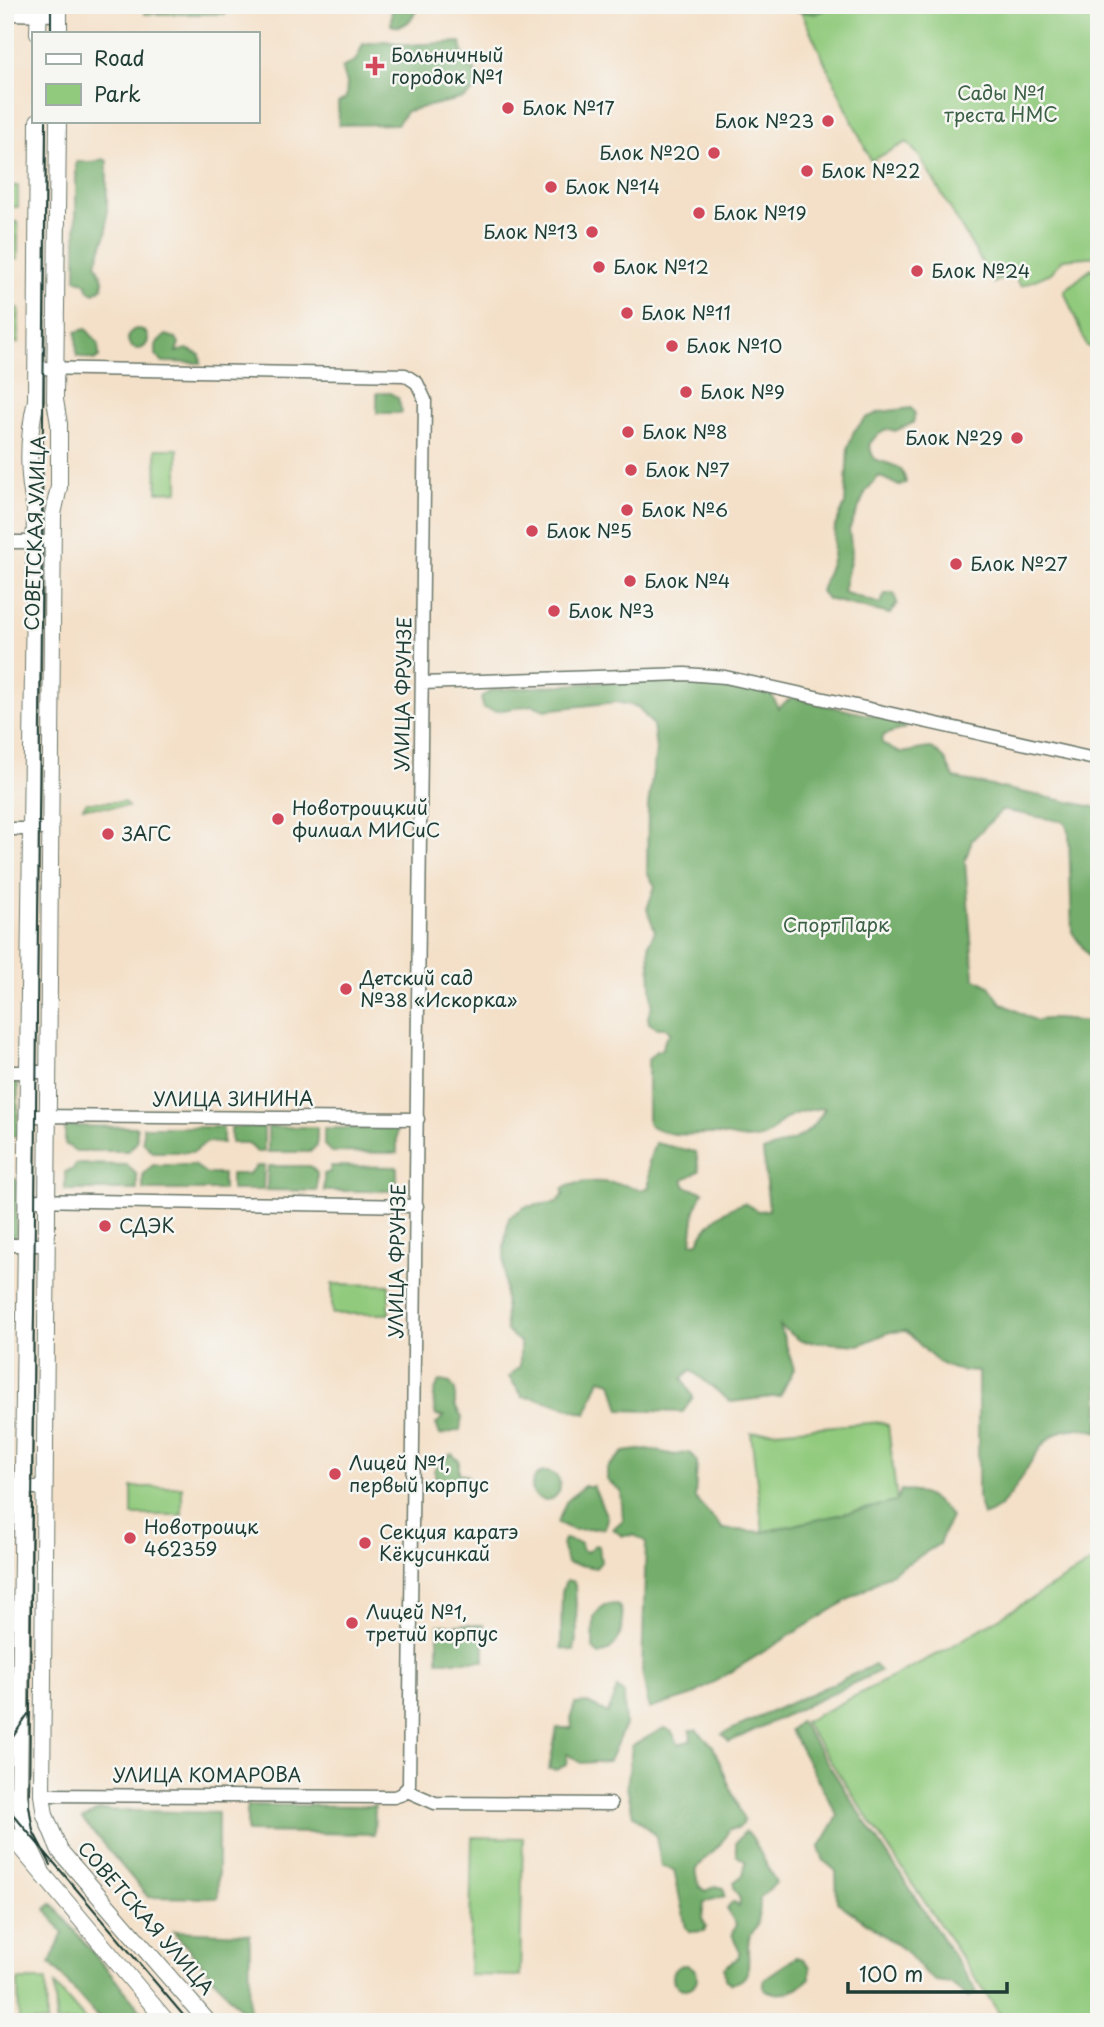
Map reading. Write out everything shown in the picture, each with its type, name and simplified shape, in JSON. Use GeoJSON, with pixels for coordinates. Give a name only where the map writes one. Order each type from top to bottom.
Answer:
{"type":"FeatureCollection","features":[{"type":"Feature","properties":{"kind":"main road"},"geometry":{"type":"LineString","coordinates":[[38,10],[38,32]]}},
{"type":"Feature","properties":{"kind":"main road"},"geometry":{"type":"LineString","coordinates":[[58,32],[59,10]]}},
{"type":"Feature","properties":{"kind":"main road","name":"СОВЕТСКАЯ УЛИЦА"},"geometry":{"type":"LineString","coordinates":[[38,122],[36,400],[30,424],[34,542],[23,1488],[12,1795],[26,1839],[41,1870]]}},
{"type":"Feature","properties":{"kind":"main road","name":"СОВЕТСКАЯ УЛИЦА"},"geometry":{"type":"LineString","coordinates":[[58,122],[55,368],[59,475],[53,509],[42,1795],[45,1815],[60,1850],[208,2022]]}},
{"type":"Feature","properties":{"kind":"main road"},"geometry":{"type":"LineString","coordinates":[[13,1730],[43,1730]]}},
{"type":"Feature","properties":{"kind":"main road","name":"УЛИЦА КОМАРОВА"},"geometry":{"type":"LineString","coordinates":[[12,1795],[42,1795]]}},
{"type":"Feature","properties":{"kind":"main road","name":"СОВЕТСКАЯ УЛИЦА"},"geometry":{"type":"LineString","coordinates":[[5,1829],[167,2022]]}},
{"type":"Feature","properties":{"kind":"street"},"geometry":{"type":"LineString","coordinates":[[5,15],[59,10]]}},
{"type":"Feature","properties":{"kind":"street","name":"УЛИЦА ФРУНЗЕ"},"geometry":{"type":"LineString","coordinates":[[36,368],[405,375],[417,383],[425,400],[411,1775],[405,1790]]}},
{"type":"Feature","properties":{"kind":"street"},"geometry":{"type":"LineString","coordinates":[[5,542],[53,542]]}},
{"type":"Feature","properties":{"kind":"street"},"geometry":{"type":"LineString","coordinates":[[422,683],[664,674],[725,677],[1099,760]]}},
{"type":"Feature","properties":{"kind":"street"},"geometry":{"type":"LineString","coordinates":[[5,829],[50,829]]}},
{"type":"Feature","properties":{"kind":"street"},"geometry":{"type":"LineString","coordinates":[[5,1072],[48,1072]]}},
{"type":"Feature","properties":{"kind":"street","name":"УЛИЦА ЗИНИНА"},"geometry":{"type":"LineString","coordinates":[[27,1116],[418,1119]]}},
{"type":"Feature","properties":{"kind":"street"},"geometry":{"type":"LineString","coordinates":[[26,1200],[416,1206]]}},
{"type":"Feature","properties":{"kind":"street"},"geometry":{"type":"LineString","coordinates":[[5,1245],[47,1245]]}},
{"type":"Feature","properties":{"kind":"street"},"geometry":{"type":"LineString","coordinates":[[5,1488],[45,1488]]}},
{"type":"Feature","properties":{"kind":"street"},"geometry":{"type":"LineString","coordinates":[[405,1790],[435,1802],[611,1804]]}},
{"type":"Feature","properties":{"kind":"street","name":"УЛИЦА КОМАРОВА"},"geometry":{"type":"LineString","coordinates":[[42,1795],[394,1797],[405,1790]]}},
{"type":"Feature","properties":{"kind":"green space"},"geometry":{"type":"Polygon","coordinates":[[[145,5],[225,5],[225,14],[145,14],[145,5]]]}},
{"type":"Feature","properties":{"kind":"green space"},"geometry":{"type":"Polygon","coordinates":[[[392,5],[419,5],[405,24],[396,26],[391,25],[392,5]]]}},
{"type":"Feature","properties":{"kind":"green space"},"geometry":{"type":"Polygon","coordinates":[[[795,5],[834,5],[816,14],[797,11],[795,5]]]}},
{"type":"Feature","properties":{"kind":"green space","name":"Сады №1 треста НМС"},"geometry":{"type":"Polygon","coordinates":[[[798,5],[1099,5],[1099,256],[1063,259],[1051,273],[1021,286],[1012,274],[994,283],[920,157],[907,142],[871,161],[798,5]]]}},
{"type":"Feature","properties":{"kind":"green space"},"geometry":{"type":"Polygon","coordinates":[[[385,41],[407,45],[461,42],[463,54],[484,84],[464,98],[407,111],[397,124],[339,125],[338,103],[346,98],[347,83],[342,68],[356,60],[363,44],[385,41]]]}},
{"type":"Feature","properties":{"kind":"green space"},"geometry":{"type":"Polygon","coordinates":[[[103,159],[107,161],[107,231],[96,263],[103,279],[103,287],[95,293],[89,291],[86,283],[76,279],[76,162],[103,159]]]}},
{"type":"Feature","properties":{"kind":"green space"},"geometry":{"type":"Polygon","coordinates":[[[5,186],[18,186],[18,207],[5,207],[5,186]]]}},
{"type":"Feature","properties":{"kind":"green space"},"geometry":{"type":"Polygon","coordinates":[[[5,222],[18,222],[18,259],[5,259],[5,222]]]}},
{"type":"Feature","properties":{"kind":"green space"},"geometry":{"type":"Polygon","coordinates":[[[1092,268],[1099,269],[1099,352],[1087,346],[1064,291],[1092,268]]]}},
{"type":"Feature","properties":{"kind":"green space"},"geometry":{"type":"Polygon","coordinates":[[[5,308],[19,308],[18,343],[5,343],[5,308]]]}},
{"type":"Feature","properties":{"kind":"green space"},"geometry":{"type":"Polygon","coordinates":[[[86,329],[98,343],[99,357],[94,360],[77,356],[76,332],[86,329]]]}},
{"type":"Feature","properties":{"kind":"green space"},"geometry":{"type":"Polygon","coordinates":[[[138,329],[145,332],[148,339],[145,346],[138,349],[131,346],[128,339],[131,332],[138,329]]]}},
{"type":"Feature","properties":{"kind":"green space"},"geometry":{"type":"Polygon","coordinates":[[[166,335],[176,338],[179,343],[176,352],[187,349],[200,355],[201,363],[163,362],[156,355],[156,344],[166,335]]]}},
{"type":"Feature","properties":{"kind":"green space"},"geometry":{"type":"Polygon","coordinates":[[[377,393],[390,393],[398,398],[402,413],[377,413],[377,393]]]}},
{"type":"Feature","properties":{"kind":"green space"},"geometry":{"type":"Polygon","coordinates":[[[911,408],[915,414],[913,423],[895,431],[888,429],[876,436],[869,445],[874,459],[899,468],[906,483],[899,486],[879,476],[866,491],[849,530],[852,552],[843,592],[880,604],[885,594],[894,593],[897,603],[890,614],[827,599],[821,591],[833,557],[835,526],[845,504],[848,447],[854,431],[866,418],[880,412],[911,408]]]}},
{"type":"Feature","properties":{"kind":"green space"},"geometry":{"type":"Polygon","coordinates":[[[156,449],[178,449],[178,491],[157,492],[156,449]]]}},
{"type":"Feature","properties":{"kind":"green space","name":"СпортПарк"},"geometry":{"type":"Polygon","coordinates":[[[624,681],[713,682],[748,686],[767,692],[774,698],[778,708],[794,696],[896,721],[906,728],[884,735],[881,742],[900,752],[932,748],[945,759],[954,778],[1099,808],[1099,971],[1072,932],[1069,834],[1065,822],[1002,810],[972,840],[965,861],[974,978],[989,986],[1001,1003],[1036,1021],[1099,1021],[1099,1432],[1075,1429],[1057,1433],[1043,1444],[1000,1507],[983,1516],[978,1497],[978,1372],[953,1369],[944,1365],[906,1331],[890,1332],[859,1345],[801,1341],[780,1326],[794,1369],[780,1396],[731,1402],[691,1370],[682,1378],[693,1397],[683,1412],[620,1410],[612,1382],[600,1379],[586,1414],[547,1401],[523,1397],[509,1377],[520,1366],[520,1342],[506,1331],[504,1246],[509,1217],[525,1207],[557,1202],[564,1194],[562,1189],[580,1183],[612,1183],[641,1190],[649,1187],[649,1161],[655,1143],[696,1152],[699,1171],[683,1180],[686,1187],[703,1192],[695,1210],[691,1243],[698,1242],[706,1228],[722,1213],[736,1206],[744,1203],[758,1211],[769,1210],[763,1151],[800,1137],[813,1126],[825,1108],[790,1116],[770,1133],[756,1139],[716,1134],[673,1134],[648,1124],[648,1060],[656,1051],[662,1050],[666,1037],[671,1034],[666,1028],[657,1028],[649,1023],[648,1016],[652,1006],[649,944],[655,931],[647,909],[655,886],[647,873],[648,806],[656,750],[653,725],[638,707],[617,702],[545,710],[533,705],[496,711],[483,708],[481,697],[492,690],[624,681]]]}},
{"type":"Feature","properties":{"kind":"green space"},"geometry":{"type":"Polygon","coordinates":[[[87,802],[124,802],[128,807],[83,807],[87,802]]]}},
{"type":"Feature","properties":{"kind":"green space"},"geometry":{"type":"Polygon","coordinates":[[[9,1083],[18,1083],[18,1136],[9,1136],[9,1083]]]}},
{"type":"Feature","properties":{"kind":"green space"},"geometry":{"type":"Polygon","coordinates":[[[65,1126],[137,1127],[137,1142],[128,1151],[76,1151],[65,1144],[65,1126]]]}},
{"type":"Feature","properties":{"kind":"green space"},"geometry":{"type":"Polygon","coordinates":[[[143,1127],[223,1127],[223,1143],[207,1142],[193,1152],[153,1152],[143,1142],[143,1127]]]}},
{"type":"Feature","properties":{"kind":"green space"},"geometry":{"type":"Polygon","coordinates":[[[231,1127],[264,1127],[264,1152],[257,1152],[248,1143],[231,1143],[231,1127]]]}},
{"type":"Feature","properties":{"kind":"green space"},"geometry":{"type":"Polygon","coordinates":[[[268,1127],[317,1127],[317,1145],[310,1152],[268,1152],[268,1127]]]}},
{"type":"Feature","properties":{"kind":"green space"},"geometry":{"type":"Polygon","coordinates":[[[324,1128],[397,1128],[397,1153],[331,1152],[324,1145],[324,1128]]]}},
{"type":"Feature","properties":{"kind":"green space"},"geometry":{"type":"Polygon","coordinates":[[[76,1164],[127,1165],[137,1175],[137,1190],[65,1190],[65,1172],[72,1170],[76,1164]]]}},
{"type":"Feature","properties":{"kind":"green space"},"geometry":{"type":"Polygon","coordinates":[[[153,1165],[194,1165],[207,1174],[223,1174],[223,1190],[143,1190],[143,1175],[153,1165]]]}},
{"type":"Feature","properties":{"kind":"green space"},"geometry":{"type":"Polygon","coordinates":[[[257,1166],[264,1166],[263,1190],[231,1190],[231,1174],[248,1174],[257,1166]]]}},
{"type":"Feature","properties":{"kind":"green space"},"geometry":{"type":"Polygon","coordinates":[[[268,1166],[310,1166],[317,1173],[317,1191],[267,1190],[268,1166]]]}},
{"type":"Feature","properties":{"kind":"green space"},"geometry":{"type":"Polygon","coordinates":[[[331,1166],[397,1167],[397,1191],[324,1191],[324,1174],[330,1172],[331,1166]]]}},
{"type":"Feature","properties":{"kind":"green space"},"geometry":{"type":"Polygon","coordinates":[[[8,1179],[17,1179],[16,1238],[7,1238],[8,1179]]]}},
{"type":"Feature","properties":{"kind":"green space"},"geometry":{"type":"Polygon","coordinates":[[[332,1284],[389,1285],[389,1314],[332,1314],[332,1284]]]}},
{"type":"Feature","properties":{"kind":"green space"},"geometry":{"type":"Polygon","coordinates":[[[440,1381],[450,1383],[455,1389],[455,1406],[462,1417],[460,1430],[440,1435],[436,1424],[444,1416],[436,1416],[433,1402],[435,1389],[440,1381]]]}},
{"type":"Feature","properties":{"kind":"green space"},"geometry":{"type":"Polygon","coordinates":[[[881,1422],[888,1425],[897,1502],[763,1532],[751,1433],[881,1422]]]}},
{"type":"Feature","properties":{"kind":"green space"},"geometry":{"type":"Polygon","coordinates":[[[647,1449],[675,1455],[690,1452],[697,1462],[695,1498],[723,1529],[763,1532],[896,1502],[901,1490],[929,1497],[951,1516],[939,1544],[693,1695],[649,1709],[642,1671],[646,1542],[634,1535],[622,1536],[613,1529],[623,1520],[621,1491],[607,1480],[607,1468],[624,1452],[647,1449]]]}},
{"type":"Feature","properties":{"kind":"green space"},"geometry":{"type":"Polygon","coordinates":[[[452,1454],[459,1461],[459,1473],[468,1476],[469,1481],[437,1483],[434,1470],[442,1459],[452,1454]]]}},
{"type":"Feature","properties":{"kind":"green space"},"geometry":{"type":"Polygon","coordinates":[[[546,1472],[556,1476],[560,1486],[556,1496],[546,1500],[536,1496],[532,1486],[536,1476],[546,1472]]]}},
{"type":"Feature","properties":{"kind":"green space"},"geometry":{"type":"Polygon","coordinates":[[[584,1486],[593,1486],[607,1517],[605,1528],[574,1530],[557,1523],[566,1502],[584,1486]]]}},
{"type":"Feature","properties":{"kind":"green space"},"geometry":{"type":"Polygon","coordinates":[[[132,1487],[182,1487],[182,1515],[132,1515],[132,1487]]]}},
{"type":"Feature","properties":{"kind":"green space"},"geometry":{"type":"Polygon","coordinates":[[[564,1539],[580,1543],[581,1549],[587,1552],[595,1545],[599,1546],[601,1562],[596,1568],[567,1563],[562,1544],[564,1539]]]}},
{"type":"Feature","properties":{"kind":"green space"},"geometry":{"type":"Polygon","coordinates":[[[1099,1558],[1099,2022],[1005,2022],[804,1722],[947,1649],[1099,1558]]]}},
{"type":"Feature","properties":{"kind":"green space"},"geometry":{"type":"Polygon","coordinates":[[[566,1581],[573,1581],[575,1585],[577,1633],[574,1651],[561,1648],[562,1592],[566,1581]]]}},
{"type":"Feature","properties":{"kind":"green space"},"geometry":{"type":"Polygon","coordinates":[[[618,1604],[622,1619],[620,1634],[613,1646],[599,1655],[593,1648],[594,1616],[604,1605],[618,1604]]]}},
{"type":"Feature","properties":{"kind":"green space"},"geometry":{"type":"Polygon","coordinates":[[[438,1625],[484,1625],[484,1661],[438,1661],[438,1625]]]}},
{"type":"Feature","properties":{"kind":"green space"},"geometry":{"type":"Polygon","coordinates":[[[874,1665],[880,1671],[729,1742],[722,1734],[874,1665]]]}},
{"type":"Feature","properties":{"kind":"green space"},"geometry":{"type":"Polygon","coordinates":[[[617,1688],[624,1694],[625,1725],[609,1761],[581,1763],[567,1754],[566,1765],[556,1770],[549,1769],[557,1728],[572,1728],[571,1716],[575,1704],[588,1703],[608,1713],[617,1688]]]}},
{"type":"Feature","properties":{"kind":"green space"},"geometry":{"type":"Polygon","coordinates":[[[800,1721],[977,1992],[968,1997],[950,1983],[936,1981],[926,1974],[908,1953],[837,1902],[836,1871],[824,1861],[819,1848],[838,1816],[790,1730],[800,1721]]]}},
{"type":"Feature","properties":{"kind":"green space"},"geometry":{"type":"Polygon","coordinates":[[[664,1728],[672,1732],[679,1745],[691,1740],[690,1730],[696,1730],[713,1746],[744,1821],[739,1828],[729,1829],[722,1841],[696,1869],[699,1886],[705,1891],[716,1886],[724,1888],[725,1896],[704,1902],[704,1931],[691,1932],[686,1928],[674,1870],[661,1866],[656,1836],[633,1815],[627,1787],[632,1746],[664,1728]]]}},
{"type":"Feature","properties":{"kind":"green space"},"geometry":{"type":"Polygon","coordinates":[[[247,1805],[375,1806],[374,1834],[247,1832],[247,1805]]]}},
{"type":"Feature","properties":{"kind":"green space"},"geometry":{"type":"Polygon","coordinates":[[[99,1810],[218,1813],[218,1898],[148,1897],[82,1819],[99,1810]]]}},
{"type":"Feature","properties":{"kind":"green space"},"geometry":{"type":"Polygon","coordinates":[[[745,1831],[752,1837],[776,1883],[760,1897],[758,1922],[749,1939],[747,1972],[739,1981],[731,1984],[725,1979],[724,1968],[739,1957],[739,1950],[732,1934],[736,1924],[727,1909],[733,1902],[739,1907],[740,1899],[734,1889],[734,1882],[743,1875],[746,1862],[736,1855],[736,1843],[745,1831]]]}},
{"type":"Feature","properties":{"kind":"green space"},"geometry":{"type":"Polygon","coordinates":[[[472,1837],[523,1838],[520,1976],[469,1975],[472,1837]]]}},
{"type":"Feature","properties":{"kind":"green space"},"geometry":{"type":"Polygon","coordinates":[[[5,1884],[7,1886],[9,2022],[5,2022],[5,1884]]]}},
{"type":"Feature","properties":{"kind":"green space"},"geometry":{"type":"Polygon","coordinates":[[[52,1904],[151,2022],[102,2022],[50,1963],[63,1933],[46,1909],[52,1904]]]}},
{"type":"Feature","properties":{"kind":"green space"},"geometry":{"type":"Polygon","coordinates":[[[173,1931],[250,1934],[249,2019],[173,1931]]]}},
{"type":"Feature","properties":{"kind":"green space"},"geometry":{"type":"Polygon","coordinates":[[[796,1957],[803,1959],[810,1967],[810,1978],[788,1992],[776,1993],[764,1989],[764,1979],[796,1957]]]}},
{"type":"Feature","properties":{"kind":"green space"},"geometry":{"type":"Polygon","coordinates":[[[685,1965],[693,1969],[697,1977],[693,1985],[685,1989],[677,1985],[673,1977],[677,1969],[685,1965]]]}},
{"type":"Feature","properties":{"kind":"green space"},"geometry":{"type":"Polygon","coordinates":[[[18,1980],[46,1980],[47,2022],[19,2022],[18,1980]]]}},
{"type":"Feature","properties":{"kind":"green space"},"geometry":{"type":"Polygon","coordinates":[[[55,1985],[87,2022],[56,2022],[55,1985]]]}},
{"type":"Feature","properties":{"kind":"tram line"},"geometry":{"type":"LineString","coordinates":[[51,5],[51,32]]}},
{"type":"Feature","properties":{"kind":"tram line"},"geometry":{"type":"LineString","coordinates":[[46,122],[29,1806],[33,1831],[51,1865]]}},
{"type":"Feature","properties":{"kind":"tram line"},"geometry":{"type":"LineString","coordinates":[[5,1749],[28,1714]]}},
{"type":"Feature","properties":{"kind":"tram line"},"geometry":{"type":"LineString","coordinates":[[5,1805],[189,2022]]}},
{"type":"Feature","properties":{"kind":"place","name":"Больничный городок №1"},"geometry":{"type":"Point","coordinates":[375,66]}},
{"type":"Feature","properties":{"kind":"place","name":"Блок №17"},"geometry":{"type":"Point","coordinates":[508,108]}},
{"type":"Feature","properties":{"kind":"place","name":"Блок №23"},"geometry":{"type":"Point","coordinates":[828,121]}},
{"type":"Feature","properties":{"kind":"place","name":"Блок №20"},"geometry":{"type":"Point","coordinates":[714,153]}},
{"type":"Feature","properties":{"kind":"place","name":"Блок №22"},"geometry":{"type":"Point","coordinates":[807,171]}},
{"type":"Feature","properties":{"kind":"place","name":"Блок №14"},"geometry":{"type":"Point","coordinates":[551,187]}},
{"type":"Feature","properties":{"kind":"place","name":"Блок №19"},"geometry":{"type":"Point","coordinates":[699,213]}},
{"type":"Feature","properties":{"kind":"place","name":"Блок №13"},"geometry":{"type":"Point","coordinates":[592,232]}},
{"type":"Feature","properties":{"kind":"place","name":"Блок №12"},"geometry":{"type":"Point","coordinates":[599,267]}},
{"type":"Feature","properties":{"kind":"place","name":"Блок №24"},"geometry":{"type":"Point","coordinates":[917,271]}},
{"type":"Feature","properties":{"kind":"place","name":"Блок №11"},"geometry":{"type":"Point","coordinates":[627,313]}},
{"type":"Feature","properties":{"kind":"place","name":"Блок №10"},"geometry":{"type":"Point","coordinates":[672,346]}},
{"type":"Feature","properties":{"kind":"place","name":"Блок №9"},"geometry":{"type":"Point","coordinates":[686,392]}},
{"type":"Feature","properties":{"kind":"place","name":"Блок №8"},"geometry":{"type":"Point","coordinates":[628,432]}},
{"type":"Feature","properties":{"kind":"place","name":"Блок №29"},"geometry":{"type":"Point","coordinates":[1017,438]}},
{"type":"Feature","properties":{"kind":"place","name":"Блок №7"},"geometry":{"type":"Point","coordinates":[631,470]}},
{"type":"Feature","properties":{"kind":"place","name":"Блок №6"},"geometry":{"type":"Point","coordinates":[627,510]}},
{"type":"Feature","properties":{"kind":"place","name":"Блок №5"},"geometry":{"type":"Point","coordinates":[532,531]}},
{"type":"Feature","properties":{"kind":"place","name":"Блок №27"},"geometry":{"type":"Point","coordinates":[956,564]}},
{"type":"Feature","properties":{"kind":"place","name":"Блок №4"},"geometry":{"type":"Point","coordinates":[630,581]}},
{"type":"Feature","properties":{"kind":"place","name":"Блок №3"},"geometry":{"type":"Point","coordinates":[554,611]}},
{"type":"Feature","properties":{"kind":"place","name":"Новотроицкий филиал МИСиС"},"geometry":{"type":"Point","coordinates":[278,819]}},
{"type":"Feature","properties":{"kind":"place","name":"ЗАГС"},"geometry":{"type":"Point","coordinates":[108,834]}},
{"type":"Feature","properties":{"kind":"place","name":"Детский сад №38 «Искорка»"},"geometry":{"type":"Point","coordinates":[346,989]}},
{"type":"Feature","properties":{"kind":"place","name":"СДЭК"},"geometry":{"type":"Point","coordinates":[105,1226]}},
{"type":"Feature","properties":{"kind":"place","name":"Лицей №1, первый корпус"},"geometry":{"type":"Point","coordinates":[335,1474]}},
{"type":"Feature","properties":{"kind":"place","name":"Новотроицк 462359"},"geometry":{"type":"Point","coordinates":[130,1538]}},
{"type":"Feature","properties":{"kind":"place","name":"Секция каратэ Кёкусинкай"},"geometry":{"type":"Point","coordinates":[365,1543]}},
{"type":"Feature","properties":{"kind":"place","name":"Лицей №1, третий корпус"},"geometry":{"type":"Point","coordinates":[352,1623]}}]}
